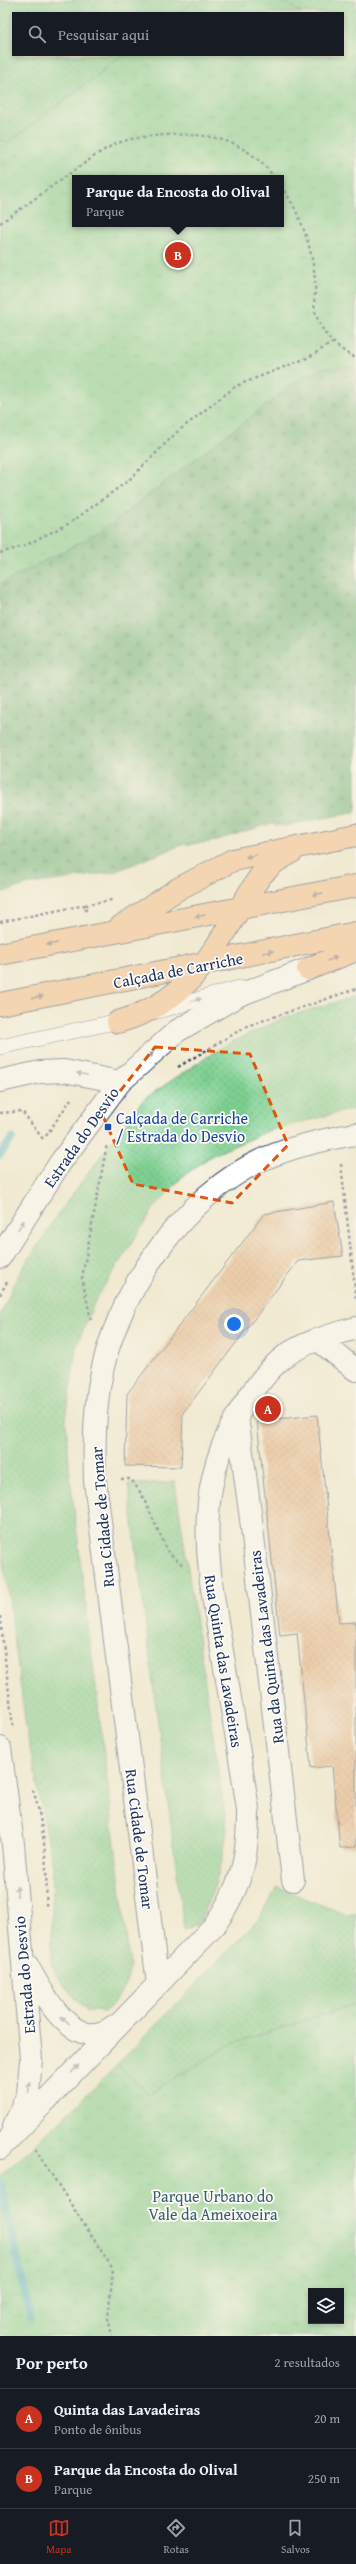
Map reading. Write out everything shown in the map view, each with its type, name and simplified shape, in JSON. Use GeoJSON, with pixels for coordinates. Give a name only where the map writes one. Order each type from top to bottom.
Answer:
{"type":"FeatureCollection","features":[{"type":"Feature","properties":{"kind":"highway"},"geometry":{"type":"LineString","coordinates":[[91,937],[126,924],[178,888],[233,860],[356,835]]}},
{"type":"Feature","properties":{"kind":"highway"},"geometry":{"type":"LineString","coordinates":[[118,1022],[146,1013],[168,1001],[191,981],[203,965],[238,909],[268,868],[285,854],[317,843]]}},
{"type":"Feature","properties":{"kind":"highway"},"geometry":{"type":"LineString","coordinates":[[0,954],[356,886]]}},
{"type":"Feature","properties":{"kind":"highway","name":"Calçada de Carriche"},"geometry":{"type":"LineString","coordinates":[[0,1004],[203,965],[356,933]]}},
{"type":"Feature","properties":{"kind":"highway"},"geometry":{"type":"LineString","coordinates":[[308,969],[356,950]]}},
{"type":"Feature","properties":{"kind":"street","name":"Estrada do Desvio"},"geometry":{"type":"LineString","coordinates":[[0,1257],[60,1163],[120,1082],[177,1030],[239,995],[308,969]]}},
{"type":"Feature","properties":{"kind":"street"},"geometry":{"type":"LineString","coordinates":[[0,1081],[40,1072],[64,1071],[120,1082]]}},
{"type":"Feature","properties":{"kind":"street","name":"Rua Cidade de Tomar"},"geometry":{"type":"LineString","coordinates":[[158,1984],[95,1481],[94,1432],[100,1381],[112,1334],[132,1291],[160,1247],[186,1216],[215,1189],[264,1159],[311,1142],[347,1136]]}},
{"type":"Feature","properties":{"kind":"street","name":"Rua Quinta das Lavadeiras"},"geometry":{"type":"LineString","coordinates":[[123,2019],[216,1925],[239,1881],[248,1848],[248,1809],[209,1569],[207,1510],[211,1482],[220,1451],[237,1416],[250,1395],[279,1360],[317,1339],[356,1328]]}},
{"type":"Feature","properties":{"kind":"street"},"geometry":{"type":"LineString","coordinates":[[317,1339],[356,1370]]}},
{"type":"Feature","properties":{"kind":"street","name":"Rua da Quinta das Lavadeiras"},"geometry":{"type":"LineString","coordinates":[[237,1416],[251,1519],[293,1880]]}},
{"type":"Feature","properties":{"kind":"street","name":"Estrada do Desvio"},"geometry":{"type":"LineString","coordinates":[[0,1748],[13,1844],[32,2059],[28,2094],[18,2120],[0,2148]]}},
{"type":"Feature","properties":{"kind":"street"},"geometry":{"type":"LineString","coordinates":[[23,1958],[52,2006],[66,2022],[78,2030],[89,2035],[98,2034],[123,2019]]}},
{"type":"Feature","properties":{"kind":"street"},"geometry":{"type":"LineString","coordinates":[[0,2148],[123,2019]]}},
{"type":"Feature","properties":{"kind":"lane"},"geometry":{"type":"LineString","coordinates":[[0,1048],[118,1022],[308,969]]}},
{"type":"Feature","properties":{"kind":"path"},"geometry":{"type":"LineString","coordinates":[[0,223],[99,154],[120,142],[143,136],[192,133],[224,139],[244,149],[265,165],[273,175]]}},
{"type":"Feature","properties":{"kind":"path"},"geometry":{"type":"LineString","coordinates":[[284,192],[298,219],[308,245],[315,280],[316,316],[332,343],[356,358]]}},
{"type":"Feature","properties":{"kind":"path"},"geometry":{"type":"LineString","coordinates":[[0,553],[24,546],[76,518],[129,480],[178,432],[236,386],[307,358],[332,343]]}},
{"type":"Feature","properties":{"kind":"path"},"geometry":{"type":"LineString","coordinates":[[177,1068],[247,1026],[356,989]]}},
{"type":"Feature","properties":{"kind":"path"},"geometry":{"type":"LineString","coordinates":[[0,1113],[22,1111],[43,1139]]}},
{"type":"Feature","properties":{"kind":"path"},"geometry":{"type":"LineString","coordinates":[[347,1136],[356,1298]]}},
{"type":"Feature","properties":{"kind":"path"},"geometry":{"type":"LineString","coordinates":[[104,1141],[107,1143],[82,1278],[92,1327],[112,1334]]}},
{"type":"Feature","properties":{"kind":"path"},"geometry":{"type":"LineString","coordinates":[[0,1295],[8,1280]]}},
{"type":"Feature","properties":{"kind":"path"},"geometry":{"type":"LineString","coordinates":[[95,1481],[130,1479],[142,1495],[168,1552],[182,1565],[209,1569]]}},
{"type":"Feature","properties":{"kind":"path"},"geometry":{"type":"LineString","coordinates":[[34,2146],[113,2269],[108,2318],[112,2336]]}},
{"type":"Feature","properties":{"kind":"highlighted area"},"geometry":{"type":"Polygon","coordinates":[[[155,1047],[250,1054],[288,1145],[232,1203],[133,1184],[102,1114],[155,1047]]]}},
{"type":"Feature","properties":{"kind":"green space"},"geometry":{"type":"Polygon","coordinates":[[[0,0],[196,0],[180,12],[12,12],[12,56],[123,56],[8,143],[0,139],[0,0]]]}},
{"type":"Feature","properties":{"kind":"green space"},"geometry":{"type":"Polygon","coordinates":[[[196,0],[278,0],[300,12],[180,12],[196,0]]]}},
{"type":"Feature","properties":{"kind":"green space"},"geometry":{"type":"Polygon","coordinates":[[[278,0],[356,0],[356,41],[344,35],[344,12],[300,12],[278,0]]]}},
{"type":"Feature","properties":{"kind":"green space"},"geometry":{"type":"Polygon","coordinates":[[[344,35],[356,41],[356,367],[322,368],[296,382],[98,533],[0,584],[0,139],[8,143],[123,56],[344,56],[344,35]]]}},
{"type":"Feature","properties":{"kind":"green space"},"geometry":{"type":"Polygon","coordinates":[[[356,367],[356,812],[284,826],[270,824],[210,842],[182,845],[114,872],[26,885],[0,893],[0,584],[98,533],[296,382],[322,368],[356,367]]]}},
{"type":"Feature","properties":{"kind":"green space"},"geometry":{"type":"Polygon","coordinates":[[[356,996],[356,1108],[268,1131],[211,1156],[182,1177],[152,1211],[95,1301],[76,1348],[66,1420],[70,1476],[130,1966],[127,1980],[118,1997],[110,2007],[105,2012],[87,2011],[63,1985],[51,1963],[53,1866],[26,1728],[0,1532],[0,1316],[17,1277],[67,1201],[144,1099],[223,1046],[286,1017],[356,996]]]}},
{"type":"Feature","properties":{"kind":"green space"},"geometry":{"type":"Polygon","coordinates":[[[175,1482],[227,1828],[221,1866],[209,1900],[198,1924],[184,1930],[128,1484],[175,1482]]]}},
{"type":"Feature","properties":{"kind":"green space"},"geometry":{"type":"Polygon","coordinates":[[[277,1887],[347,1915],[356,1913],[356,2004],[232,2044],[148,2094],[117,2065],[258,1920],[277,1887]]]}},
{"type":"Feature","properties":{"kind":"green space","name":"Parque Urbano do Vale da Ameixoeira"},"geometry":{"type":"Polygon","coordinates":[[[356,2004],[356,2336],[0,2336],[0,2176],[46,2135],[117,2065],[148,2094],[232,2044],[356,2004]]]}},
{"type":"Feature","properties":{"kind":"building"},"geometry":{"type":"Polygon","coordinates":[[[334,1202],[343,1256],[298,1261],[183,1413],[181,1467],[125,1466],[127,1394],[264,1214],[334,1202]]]}},
{"type":"Feature","properties":{"kind":"building"},"geometry":{"type":"Polygon","coordinates":[[[317,1415],[339,1623],[356,1622],[356,1847],[340,1848],[332,1766],[311,1768],[297,1633],[280,1635],[257,1421],[317,1415]]]}},
{"type":"Feature","properties":{"kind":"waterway"},"geometry":{"type":"LineString","coordinates":[[0,1155],[12,1138]]}},
{"type":"Feature","properties":{"kind":"waterway"},"geometry":{"type":"LineString","coordinates":[[1,2185],[31,2319]]}},
{"type":"Feature","properties":{"kind":"place","name":"Parque da Encosta do Olival"},"geometry":{"type":"Point","coordinates":[178,255]}},
{"type":"Feature","properties":{"kind":"place","name":"Calçada de Carriche / Estrada do Desvio"},"geometry":{"type":"Point","coordinates":[108,1127]}},
{"type":"Feature","properties":{"kind":"place","name":"Quinta das Lavadeiras"},"geometry":{"type":"Point","coordinates":[268,1409]}}]}
